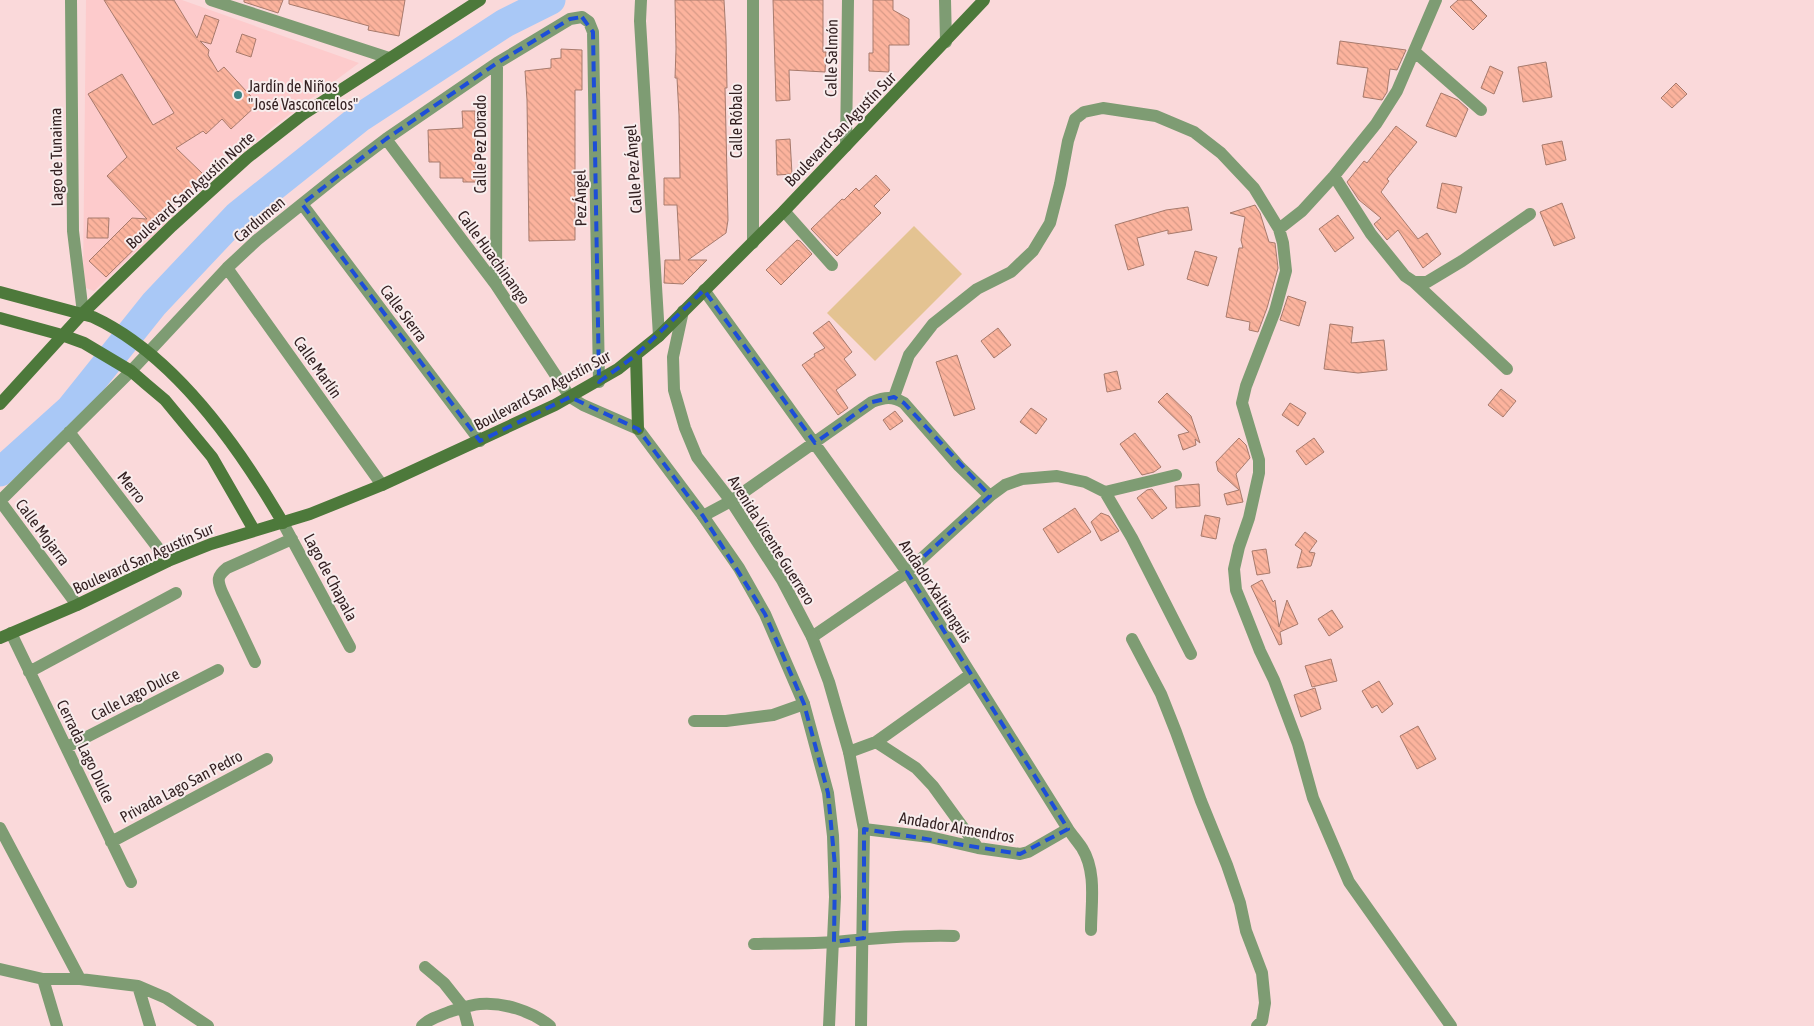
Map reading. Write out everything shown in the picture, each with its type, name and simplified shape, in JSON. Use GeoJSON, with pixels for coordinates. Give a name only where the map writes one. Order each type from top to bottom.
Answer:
{"type":"FeatureCollection","features":[{"type":"Feature","properties":{"kind":"main road","name":"Boulevard San Agustín Norte"},"geometry":{"type":"LineString","coordinates":[[0,404],[83,313],[172,226],[247,158],[302,115],[480,0]]}},
{"type":"Feature","properties":{"kind":"main road","name":"Boulevard San Agustín Sur"},"geometry":{"type":"LineString","coordinates":[[5,636],[77,605],[168,561],[210,544],[284,522],[382,485],[480,441],[599,382],[659,336],[784,211],[984,0]]}},
{"type":"Feature","properties":{"kind":"main road"},"geometry":{"type":"LineString","coordinates":[[0,292],[83,313],[104,322],[143,348],[190,393],[220,428],[257,477],[284,522]]}},
{"type":"Feature","properties":{"kind":"main road"},"geometry":{"type":"LineString","coordinates":[[0,318],[62,335],[84,344],[131,371],[165,400],[212,457],[254,530]]}},
{"type":"Feature","properties":{"kind":"main road"},"geometry":{"type":"LineString","coordinates":[[636,355],[638,429]]}},
{"type":"Feature","properties":{"kind":"street","name":"Lago de Tunaima"},"geometry":{"type":"LineString","coordinates":[[71,0],[74,231],[83,313]]}},
{"type":"Feature","properties":{"kind":"street"},"geometry":{"type":"LineString","coordinates":[[210,0],[388,58]]}},
{"type":"Feature","properties":{"kind":"street","name":"Calle Pez Ángel"},"geometry":{"type":"LineString","coordinates":[[641,0],[640,21],[659,336]]}},
{"type":"Feature","properties":{"kind":"street","name":"Calle Róbalo"},"geometry":{"type":"LineString","coordinates":[[752,243],[753,0]]}},
{"type":"Feature","properties":{"kind":"street","name":"Calle Salmón"},"geometry":{"type":"LineString","coordinates":[[846,146],[848,0]]}},
{"type":"Feature","properties":{"kind":"street"},"geometry":{"type":"LineString","coordinates":[[944,0],[946,42]]}},
{"type":"Feature","properties":{"kind":"street"},"geometry":{"type":"LineString","coordinates":[[1279,229],[1302,211],[1334,176],[1376,124],[1397,91],[1436,0]]}},
{"type":"Feature","properties":{"kind":"street","name":"Cardumen"},"geometry":{"type":"LineString","coordinates":[[0,501],[131,371],[143,348],[258,240],[386,139],[497,63],[570,19],[582,17]]}},
{"type":"Feature","properties":{"kind":"street","name":"Pez Ángel"},"geometry":{"type":"LineString","coordinates":[[582,17],[589,22],[593,32],[599,382]]}},
{"type":"Feature","properties":{"kind":"street"},"geometry":{"type":"LineString","coordinates":[[1415,52],[1480,110]]}},
{"type":"Feature","properties":{"kind":"street","name":"Calle Pez Dorado"},"geometry":{"type":"LineString","coordinates":[[496,285],[497,63]]}},
{"type":"Feature","properties":{"kind":"street"},"geometry":{"type":"LineString","coordinates":[[894,397],[909,355],[933,324],[977,289],[1010,272],[1033,251],[1050,223],[1068,141],[1075,119],[1084,112],[1104,108],[1156,116],[1194,132],[1221,154],[1254,188],[1279,229],[1284,243],[1286,271],[1275,311],[1246,386],[1242,404],[1258,460],[1259,473],[1249,518],[1234,569],[1236,590],[1260,651],[1274,680],[1298,744],[1313,798],[1349,882],[1451,1026]]}},
{"type":"Feature","properties":{"kind":"street","name":"Calle Huachinango"},"geometry":{"type":"LineString","coordinates":[[386,139],[496,285],[570,397]]}},
{"type":"Feature","properties":{"kind":"street"},"geometry":{"type":"LineString","coordinates":[[1334,176],[1371,234],[1405,276],[1414,282],[1507,369]]}},
{"type":"Feature","properties":{"kind":"street","name":"Calle Sierra"},"geometry":{"type":"LineString","coordinates":[[302,204],[480,441]]}},
{"type":"Feature","properties":{"kind":"street"},"geometry":{"type":"LineString","coordinates":[[784,211],[832,265]]}},
{"type":"Feature","properties":{"kind":"street"},"geometry":{"type":"LineString","coordinates":[[1414,282],[1426,282],[1462,261],[1530,214]]}},
{"type":"Feature","properties":{"kind":"street","name":"Calle Marlín"},"geometry":{"type":"LineString","coordinates":[[227,268],[382,485]]}},
{"type":"Feature","properties":{"kind":"street","name":"Andador Xaltianguis"},"geometry":{"type":"LineString","coordinates":[[704,290],[907,572],[970,675],[1068,829],[1083,849],[1090,869],[1092,886],[1091,930]]}},
{"type":"Feature","properties":{"kind":"street","name":"Avenida Vicente Guerrero"},"geometry":{"type":"LineString","coordinates":[[683,311],[673,357],[674,390],[685,428],[697,457],[731,500],[782,580],[812,637],[830,682],[849,752],[864,829],[864,938],[861,1026]]}},
{"type":"Feature","properties":{"kind":"street"},"geometry":{"type":"LineString","coordinates":[[570,397],[582,405],[638,429],[739,568],[765,614],[804,704],[828,793],[835,866],[834,942],[829,1026]]}},
{"type":"Feature","properties":{"kind":"street"},"geometry":{"type":"LineString","coordinates":[[703,516],[731,500],[872,402],[894,397],[904,402],[960,466],[990,496]]}},
{"type":"Feature","properties":{"kind":"street","name":"Merro"},"geometry":{"type":"LineString","coordinates":[[69,432],[168,561]]}},
{"type":"Feature","properties":{"kind":"street"},"geometry":{"type":"LineString","coordinates":[[1105,492],[1176,475]]}},
{"type":"Feature","properties":{"kind":"street"},"geometry":{"type":"LineString","coordinates":[[812,637],[907,572],[1004,485],[1022,479],[1057,476],[1085,482],[1105,492],[1132,538],[1191,654]]}},
{"type":"Feature","properties":{"kind":"street","name":"Calle Mojarra"},"geometry":{"type":"LineString","coordinates":[[0,501],[77,605]]}},
{"type":"Feature","properties":{"kind":"street","name":"Lago de Chapala"},"geometry":{"type":"LineString","coordinates":[[284,522],[350,647]]}},
{"type":"Feature","properties":{"kind":"street"},"geometry":{"type":"LineString","coordinates":[[255,662],[222,592],[218,582],[219,575],[227,568],[292,539]]}},
{"type":"Feature","properties":{"kind":"street"},"geometry":{"type":"LineString","coordinates":[[29,672],[176,593]]}},
{"type":"Feature","properties":{"kind":"street","name":"Cerrada Lago Dulce"},"geometry":{"type":"LineString","coordinates":[[5,636],[29,672],[67,747],[130,882]]}},
{"type":"Feature","properties":{"kind":"street"},"geometry":{"type":"LineString","coordinates":[[1132,639],[1161,694],[1240,903],[1246,931],[1262,973],[1265,1003],[1262,1021],[1257,1026]]}},
{"type":"Feature","properties":{"kind":"street","name":"Calle Lago Dulce"},"geometry":{"type":"LineString","coordinates":[[67,747],[218,670]]}},
{"type":"Feature","properties":{"kind":"street"},"geometry":{"type":"LineString","coordinates":[[849,752],[876,742],[970,675]]}},
{"type":"Feature","properties":{"kind":"street"},"geometry":{"type":"LineString","coordinates":[[694,721],[726,721],[773,715],[804,704]]}},
{"type":"Feature","properties":{"kind":"street"},"geometry":{"type":"LineString","coordinates":[[876,742],[899,755],[916,768],[933,786],[978,848]]}},
{"type":"Feature","properties":{"kind":"street","name":"Privada Lago San Pedro"},"geometry":{"type":"LineString","coordinates":[[111,842],[267,759]]}},
{"type":"Feature","properties":{"kind":"street"},"geometry":{"type":"LineString","coordinates":[[0,828],[80,979]]}},
{"type":"Feature","properties":{"kind":"street","name":"Andador Almendros"},"geometry":{"type":"LineString","coordinates":[[864,829],[930,837],[978,848],[1020,854],[1028,852],[1068,829]]}},
{"type":"Feature","properties":{"kind":"street"},"geometry":{"type":"LineString","coordinates":[[754,944],[834,942],[864,938],[926,935],[954,936]]}},
{"type":"Feature","properties":{"kind":"street"},"geometry":{"type":"LineString","coordinates":[[425,967],[444,983],[463,1007],[468,1026]]}},
{"type":"Feature","properties":{"kind":"street"},"geometry":{"type":"LineString","coordinates":[[0,970],[43,980],[80,979],[138,986],[166,998],[208,1026]]}},
{"type":"Feature","properties":{"kind":"street"},"geometry":{"type":"LineString","coordinates":[[43,980],[57,1026]]}},
{"type":"Feature","properties":{"kind":"street"},"geometry":{"type":"LineString","coordinates":[[138,986],[150,1026]]}},
{"type":"Feature","properties":{"kind":"street"},"geometry":{"type":"LineString","coordinates":[[422,1026],[430,1018],[463,1007],[481,1004],[512,1007],[542,1020],[550,1026]]}},
{"type":"Feature","properties":{"kind":"highlighted area"},"geometry":{"type":"Polygon","coordinates":[[[582,17],[593,32],[599,382],[636,355],[704,290],[815,443],[872,402],[894,397],[904,403],[990,496],[907,572],[1068,829],[1020,854],[864,829],[864,938],[834,942],[835,866],[828,793],[804,704],[765,614],[703,516],[638,429],[570,397],[480,441],[302,204],[386,139],[497,63],[570,19],[582,17]]]}},
{"type":"Feature","properties":{"kind":"shaded area"},"geometry":{"type":"Polygon","coordinates":[[[86,0],[182,0],[359,63],[273,127],[213,179],[94,291],[86,288],[83,281],[86,0]]]}},
{"type":"Feature","properties":{"kind":"shaded area"},"geometry":{"type":"Polygon","coordinates":[[[914,226],[962,274],[875,361],[827,313],[914,226]]]}},
{"type":"Feature","properties":{"kind":"building"},"geometry":{"type":"Polygon","coordinates":[[[104,0],[174,0],[197,38],[205,15],[219,20],[211,44],[200,41],[209,50],[208,55],[218,72],[224,67],[258,104],[231,129],[222,119],[206,134],[203,131],[176,148],[204,175],[166,213],[169,215],[106,277],[89,261],[132,218],[147,219],[107,176],[127,157],[88,94],[122,74],[153,125],[174,113],[104,0]]]}},
{"type":"Feature","properties":{"kind":"building"},"geometry":{"type":"Polygon","coordinates":[[[244,0],[283,0],[278,13],[244,2],[244,0]]]}},
{"type":"Feature","properties":{"kind":"building"},"geometry":{"type":"Polygon","coordinates":[[[289,0],[405,0],[399,36],[368,30],[369,26],[289,4],[289,0]]]}},
{"type":"Feature","properties":{"kind":"building"},"geometry":{"type":"Polygon","coordinates":[[[675,0],[724,0],[726,37],[727,88],[725,88],[728,220],[726,233],[688,260],[707,260],[683,284],[664,283],[665,260],[680,260],[677,205],[664,205],[664,178],[680,178],[679,115],[677,78],[675,78],[675,0]]]}},
{"type":"Feature","properties":{"kind":"building"},"geometry":{"type":"Polygon","coordinates":[[[773,0],[823,0],[823,52],[826,52],[825,72],[789,70],[790,100],[776,101],[773,0]]]}},
{"type":"Feature","properties":{"kind":"building"},"geometry":{"type":"Polygon","coordinates":[[[873,0],[893,0],[893,10],[909,19],[909,45],[889,45],[889,72],[869,71],[869,53],[873,53],[873,0]]]}},
{"type":"Feature","properties":{"kind":"building"},"geometry":{"type":"Polygon","coordinates":[[[1458,0],[1471,0],[1487,16],[1473,30],[1450,7],[1458,0]]]}},
{"type":"Feature","properties":{"kind":"building"},"geometry":{"type":"Polygon","coordinates":[[[242,34],[256,39],[251,57],[236,52],[242,34]]]}},
{"type":"Feature","properties":{"kind":"building"},"geometry":{"type":"Polygon","coordinates":[[[1340,41],[1406,50],[1397,70],[1390,69],[1387,92],[1382,100],[1363,97],[1368,68],[1337,64],[1340,41]]]}},
{"type":"Feature","properties":{"kind":"building"},"geometry":{"type":"Polygon","coordinates":[[[561,49],[582,50],[582,90],[575,90],[575,240],[529,241],[525,71],[551,68],[551,59],[561,58],[561,49]]]}},
{"type":"Feature","properties":{"kind":"building"},"geometry":{"type":"Polygon","coordinates":[[[1546,62],[1552,97],[1523,102],[1518,67],[1546,62]]]}},
{"type":"Feature","properties":{"kind":"building"},"geometry":{"type":"Polygon","coordinates":[[[1490,66],[1503,72],[1494,94],[1481,88],[1490,66]]]}},
{"type":"Feature","properties":{"kind":"building"},"geometry":{"type":"Polygon","coordinates":[[[1676,83],[1687,94],[1672,108],[1661,98],[1676,83]]]}},
{"type":"Feature","properties":{"kind":"building"},"geometry":{"type":"Polygon","coordinates":[[[1441,93],[1458,100],[1468,109],[1456,137],[1426,126],[1441,93]]]}},
{"type":"Feature","properties":{"kind":"building"},"geometry":{"type":"Polygon","coordinates":[[[462,111],[475,111],[476,182],[463,182],[463,178],[440,178],[440,162],[429,162],[428,130],[463,128],[462,111]]]}},
{"type":"Feature","properties":{"kind":"building"},"geometry":{"type":"Polygon","coordinates":[[[1396,126],[1417,142],[1387,179],[1389,181],[1381,192],[1418,239],[1427,233],[1441,254],[1423,268],[1398,230],[1387,240],[1374,224],[1381,218],[1359,200],[1347,182],[1364,161],[1367,163],[1396,126]]]}},
{"type":"Feature","properties":{"kind":"building"},"geometry":{"type":"Polygon","coordinates":[[[790,139],[792,174],[777,175],[776,140],[790,139]]]}},
{"type":"Feature","properties":{"kind":"building"},"geometry":{"type":"Polygon","coordinates":[[[1562,141],[1566,160],[1546,165],[1542,145],[1562,141]]]}},
{"type":"Feature","properties":{"kind":"building"},"geometry":{"type":"Polygon","coordinates":[[[876,175],[890,190],[874,206],[881,213],[837,256],[811,229],[842,199],[844,200],[856,188],[859,191],[876,175]]]}},
{"type":"Feature","properties":{"kind":"building"},"geometry":{"type":"Polygon","coordinates":[[[1442,183],[1462,187],[1456,213],[1437,208],[1442,183]]]}},
{"type":"Feature","properties":{"kind":"building"},"geometry":{"type":"Polygon","coordinates":[[[1562,203],[1575,238],[1554,246],[1540,212],[1562,203]]]}},
{"type":"Feature","properties":{"kind":"building"},"geometry":{"type":"Polygon","coordinates":[[[1255,205],[1260,213],[1269,242],[1275,243],[1278,268],[1258,332],[1249,330],[1250,322],[1226,317],[1239,248],[1243,248],[1241,240],[1245,217],[1230,213],[1255,205]]]}},
{"type":"Feature","properties":{"kind":"building"},"geometry":{"type":"Polygon","coordinates":[[[1188,207],[1192,230],[1168,234],[1168,230],[1137,238],[1144,265],[1128,270],[1115,225],[1166,210],[1188,207]]]}},
{"type":"Feature","properties":{"kind":"building"},"geometry":{"type":"Polygon","coordinates":[[[1338,215],[1354,238],[1335,252],[1319,229],[1338,215]]]}},
{"type":"Feature","properties":{"kind":"building"},"geometry":{"type":"Polygon","coordinates":[[[88,218],[109,218],[108,238],[87,238],[88,218]]]}},
{"type":"Feature","properties":{"kind":"building"},"geometry":{"type":"Polygon","coordinates":[[[797,240],[812,254],[781,285],[766,270],[797,240]]]}},
{"type":"Feature","properties":{"kind":"building"},"geometry":{"type":"Polygon","coordinates":[[[1195,251],[1217,257],[1208,286],[1187,279],[1195,251]]]}},
{"type":"Feature","properties":{"kind":"building"},"geometry":{"type":"Polygon","coordinates":[[[1288,296],[1306,302],[1299,326],[1280,320],[1288,296]]]}},
{"type":"Feature","properties":{"kind":"building"},"geometry":{"type":"Polygon","coordinates":[[[829,321],[852,352],[844,359],[856,375],[836,390],[848,408],[838,415],[802,365],[815,356],[814,354],[825,348],[813,333],[829,321]]]}},
{"type":"Feature","properties":{"kind":"building"},"geometry":{"type":"Polygon","coordinates":[[[1330,324],[1353,327],[1351,343],[1384,340],[1387,370],[1358,373],[1324,369],[1330,324]]]}},
{"type":"Feature","properties":{"kind":"building"},"geometry":{"type":"Polygon","coordinates":[[[998,328],[1011,345],[994,358],[981,341],[998,328]]]}},
{"type":"Feature","properties":{"kind":"building"},"geometry":{"type":"Polygon","coordinates":[[[957,355],[975,409],[954,416],[936,362],[957,355]]]}},
{"type":"Feature","properties":{"kind":"building"},"geometry":{"type":"Polygon","coordinates":[[[1117,371],[1121,389],[1107,392],[1104,374],[1117,371]]]}},
{"type":"Feature","properties":{"kind":"building"},"geometry":{"type":"Polygon","coordinates":[[[1501,389],[1516,401],[1503,417],[1488,405],[1501,389]]]}},
{"type":"Feature","properties":{"kind":"building"},"geometry":{"type":"Polygon","coordinates":[[[1167,393],[1191,416],[1200,443],[1195,439],[1196,445],[1183,450],[1178,435],[1189,432],[1158,402],[1167,393]]]}},
{"type":"Feature","properties":{"kind":"building"},"geometry":{"type":"Polygon","coordinates":[[[1290,403],[1306,413],[1298,426],[1282,415],[1290,403]]]}},
{"type":"Feature","properties":{"kind":"building"},"geometry":{"type":"Polygon","coordinates":[[[1031,408],[1047,419],[1036,434],[1020,422],[1031,408]]]}},
{"type":"Feature","properties":{"kind":"building"},"geometry":{"type":"Polygon","coordinates":[[[895,411],[903,421],[890,430],[883,420],[895,411]]]}},
{"type":"Feature","properties":{"kind":"building"},"geometry":{"type":"Polygon","coordinates":[[[1135,433],[1161,467],[1154,472],[1142,475],[1120,444],[1135,433]]]}},
{"type":"Feature","properties":{"kind":"building"},"geometry":{"type":"Polygon","coordinates":[[[1239,438],[1246,445],[1250,458],[1236,474],[1243,502],[1227,505],[1224,494],[1239,490],[1218,471],[1216,462],[1239,438]]]}},
{"type":"Feature","properties":{"kind":"building"},"geometry":{"type":"Polygon","coordinates":[[[1314,438],[1324,452],[1306,465],[1296,451],[1314,438]]]}},
{"type":"Feature","properties":{"kind":"building"},"geometry":{"type":"Polygon","coordinates":[[[1199,484],[1200,506],[1176,508],[1175,486],[1199,484]]]}},
{"type":"Feature","properties":{"kind":"building"},"geometry":{"type":"Polygon","coordinates":[[[1152,489],[1167,508],[1152,519],[1137,498],[1147,490],[1152,489]]]}},
{"type":"Feature","properties":{"kind":"building"},"geometry":{"type":"Polygon","coordinates":[[[1075,508],[1091,532],[1058,553],[1043,529],[1075,508]]]}},
{"type":"Feature","properties":{"kind":"building"},"geometry":{"type":"Polygon","coordinates":[[[1101,513],[1109,516],[1119,531],[1101,541],[1091,522],[1101,513]]]}},
{"type":"Feature","properties":{"kind":"building"},"geometry":{"type":"Polygon","coordinates":[[[1205,515],[1220,518],[1216,539],[1201,536],[1205,515]]]}},
{"type":"Feature","properties":{"kind":"building"},"geometry":{"type":"Polygon","coordinates":[[[1305,532],[1317,541],[1309,552],[1315,553],[1311,566],[1297,568],[1302,550],[1295,545],[1305,532]]]}},
{"type":"Feature","properties":{"kind":"building"},"geometry":{"type":"Polygon","coordinates":[[[1266,549],[1270,573],[1257,575],[1252,551],[1266,549]]]}},
{"type":"Feature","properties":{"kind":"building"},"geometry":{"type":"Polygon","coordinates":[[[1262,580],[1273,602],[1275,600],[1279,627],[1287,600],[1298,624],[1280,632],[1282,644],[1279,645],[1251,586],[1262,580]]]}},
{"type":"Feature","properties":{"kind":"building"},"geometry":{"type":"Polygon","coordinates":[[[1332,610],[1343,627],[1329,636],[1318,619],[1332,610]]]}},
{"type":"Feature","properties":{"kind":"building"},"geometry":{"type":"Polygon","coordinates":[[[1331,659],[1337,681],[1312,687],[1305,666],[1331,659]]]}},
{"type":"Feature","properties":{"kind":"building"},"geometry":{"type":"Polygon","coordinates":[[[1379,681],[1393,704],[1382,713],[1377,705],[1372,708],[1362,691],[1379,681]]]}},
{"type":"Feature","properties":{"kind":"building"},"geometry":{"type":"Polygon","coordinates":[[[1315,688],[1321,709],[1301,717],[1294,695],[1315,688]]]}},
{"type":"Feature","properties":{"kind":"building"},"geometry":{"type":"Polygon","coordinates":[[[1418,726],[1436,759],[1417,769],[1400,736],[1418,726]]]}},
{"type":"Feature","properties":{"kind":"waterway"},"geometry":{"type":"LineString","coordinates":[[0,472],[70,409],[154,304],[238,215],[361,117],[505,23],[551,0]]}},
{"type":"Feature","properties":{"kind":"place","name":"Jardín de Niños \"José Vasconcelos\""},"geometry":{"type":"Point","coordinates":[238,95]}}]}
